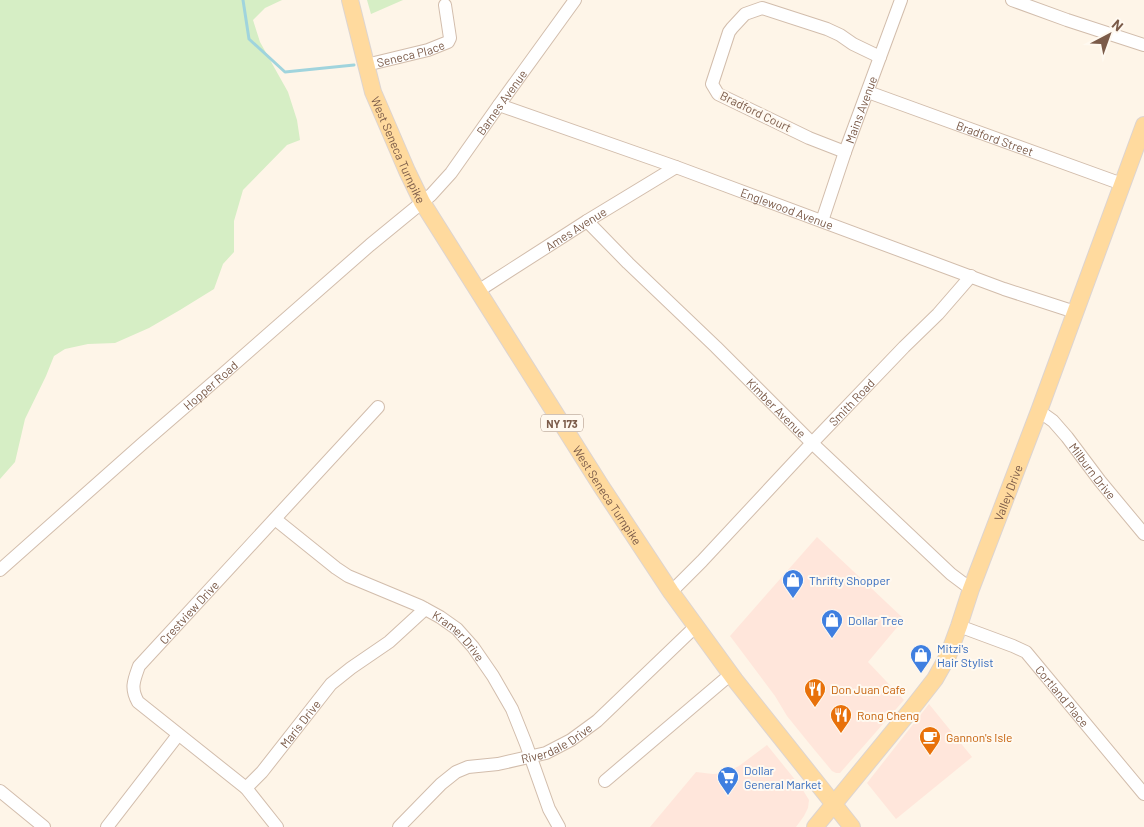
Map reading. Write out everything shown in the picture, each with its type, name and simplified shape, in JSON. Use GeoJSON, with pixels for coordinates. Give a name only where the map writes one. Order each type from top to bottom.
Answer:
{"type":"FeatureCollection","features":[{"type":"Feature","properties":{"kind":"main road","name":"West Seneca Turnpike"},"geometry":{"type":"LineString","coordinates":[[350,0],[373,92],[422,202],[596,478],[695,627],[852,827]]}},
{"type":"Feature","properties":{"kind":"main road","name":"Valley Drive"},"geometry":{"type":"LineString","coordinates":[[815,827],[935,679],[948,656],[1144,125]]}},
{"type":"Feature","properties":{"kind":"street","name":"Barnes Avenue"},"geometry":{"type":"LineString","coordinates":[[422,202],[451,173],[575,0]]}},
{"type":"Feature","properties":{"kind":"street","name":"Mains Avenue"},"geometry":{"type":"LineString","coordinates":[[822,221],[845,152],[901,0]]}},
{"type":"Feature","properties":{"kind":"street"},"geometry":{"type":"LineString","coordinates":[[1012,0],[1144,45]]}},
{"type":"Feature","properties":{"kind":"street","name":"Seneca Place"},"geometry":{"type":"LineString","coordinates":[[366,65],[428,50],[448,42],[450,38],[445,5]]}},
{"type":"Feature","properties":{"kind":"street","name":"Bradford Court"},"geometry":{"type":"LineString","coordinates":[[845,152],[809,138],[718,94],[712,84],[729,32],[734,24],[745,14],[762,8],[827,29],[880,57]]}},
{"type":"Feature","properties":{"kind":"street","name":"Bradford Street"},"geometry":{"type":"LineString","coordinates":[[868,92],[1122,184]]}},
{"type":"Feature","properties":{"kind":"street","name":"Englewood Avenue"},"geometry":{"type":"LineString","coordinates":[[499,105],[676,167],[1004,289],[1075,312]]}},
{"type":"Feature","properties":{"kind":"street","name":"Ames Avenue"},"geometry":{"type":"LineString","coordinates":[[478,291],[676,167]]}},
{"type":"Feature","properties":{"kind":"street","name":"Hopper Road"},"geometry":{"type":"LineString","coordinates":[[0,570],[370,245],[422,202]]}},
{"type":"Feature","properties":{"kind":"street","name":"Kimber Avenue"},"geometry":{"type":"LineString","coordinates":[[587,221],[812,442],[951,574],[971,590]]}},
{"type":"Feature","properties":{"kind":"street","name":"Smith Road"},"geometry":{"type":"LineString","coordinates":[[671,592],[812,442],[938,314],[972,276]]}},
{"type":"Feature","properties":{"kind":"street","name":"Crestview Drive"},"geometry":{"type":"LineString","coordinates":[[178,735],[138,702],[134,695],[133,682],[139,666],[378,407]]}},
{"type":"Feature","properties":{"kind":"street","name":"Milburn Drive"},"geometry":{"type":"LineString","coordinates":[[1039,411],[1053,421],[1067,437],[1100,481],[1144,534]]}},
{"type":"Feature","properties":{"kind":"street","name":"Kramer Drive"},"geometry":{"type":"LineString","coordinates":[[275,519],[348,576],[426,609],[457,629],[473,647],[493,676],[512,709],[549,809],[559,827]]}},
{"type":"Feature","properties":{"kind":"street","name":"Maris Drive"},"geometry":{"type":"LineString","coordinates":[[246,788],[262,772],[331,684],[389,642],[426,609]]}},
{"type":"Feature","properties":{"kind":"street","name":"Cortland Place"},"geometry":{"type":"LineString","coordinates":[[959,626],[1026,652],[1144,794]]}},
{"type":"Feature","properties":{"kind":"street","name":"Riverdale Drive"},"geometry":{"type":"LineString","coordinates":[[399,827],[441,784],[456,772],[546,753],[571,740],[597,721],[695,627]]}},
{"type":"Feature","properties":{"kind":"street"},"geometry":{"type":"LineString","coordinates":[[606,781],[731,674]]}},
{"type":"Feature","properties":{"kind":"street"},"geometry":{"type":"LineString","coordinates":[[108,827],[178,735],[246,788],[277,827]]}},
{"type":"Feature","properties":{"kind":"street"},"geometry":{"type":"LineString","coordinates":[[0,791],[44,827]]}},
{"type":"Feature","properties":{"kind":"shaded area"},"geometry":{"type":"Polygon","coordinates":[[[817,537],[904,619],[868,662],[904,700],[840,773],[832,771],[787,716],[775,696],[730,636],[817,537]]]}},
{"type":"Feature","properties":{"kind":"shaded area"},"geometry":{"type":"Polygon","coordinates":[[[929,704],[972,757],[896,819],[867,783],[929,704]]]}},
{"type":"Feature","properties":{"kind":"shaded area"},"geometry":{"type":"Polygon","coordinates":[[[767,745],[801,787],[809,800],[808,808],[796,827],[650,827],[696,772],[724,773],[739,766],[767,745]]]}},
{"type":"Feature","properties":{"kind":"green space"},"geometry":{"type":"Polygon","coordinates":[[[0,0],[282,0],[265,8],[253,20],[260,42],[288,92],[297,120],[300,140],[287,145],[243,190],[234,221],[234,252],[223,264],[214,289],[149,328],[115,343],[88,344],[65,349],[54,356],[25,419],[15,462],[0,479],[0,0]]]}},
{"type":"Feature","properties":{"kind":"green space"},"geometry":{"type":"Polygon","coordinates":[[[367,0],[403,0],[371,14],[367,0]]]}},
{"type":"Feature","properties":{"kind":"waterway"},"geometry":{"type":"LineString","coordinates":[[243,0],[249,39],[285,72],[354,65]]}},
{"type":"Feature","properties":{"kind":"place","name":"Thrifty Shopper"},"geometry":{"type":"Point","coordinates":[793,599]}},
{"type":"Feature","properties":{"kind":"place","name":"Dollar Tree"},"geometry":{"type":"Point","coordinates":[832,639]}},
{"type":"Feature","properties":{"kind":"place","name":"Mitzi's Hair Stylist"},"geometry":{"type":"Point","coordinates":[921,674]}},
{"type":"Feature","properties":{"kind":"place","name":"Don Juan Cafe"},"geometry":{"type":"Point","coordinates":[815,708]}},
{"type":"Feature","properties":{"kind":"place","name":"Rong Cheng"},"geometry":{"type":"Point","coordinates":[841,734]}},
{"type":"Feature","properties":{"kind":"place","name":"Gannon's Isle"},"geometry":{"type":"Point","coordinates":[930,756]}},
{"type":"Feature","properties":{"kind":"place","name":"Dollar General Market"},"geometry":{"type":"Point","coordinates":[728,796]}}]}
